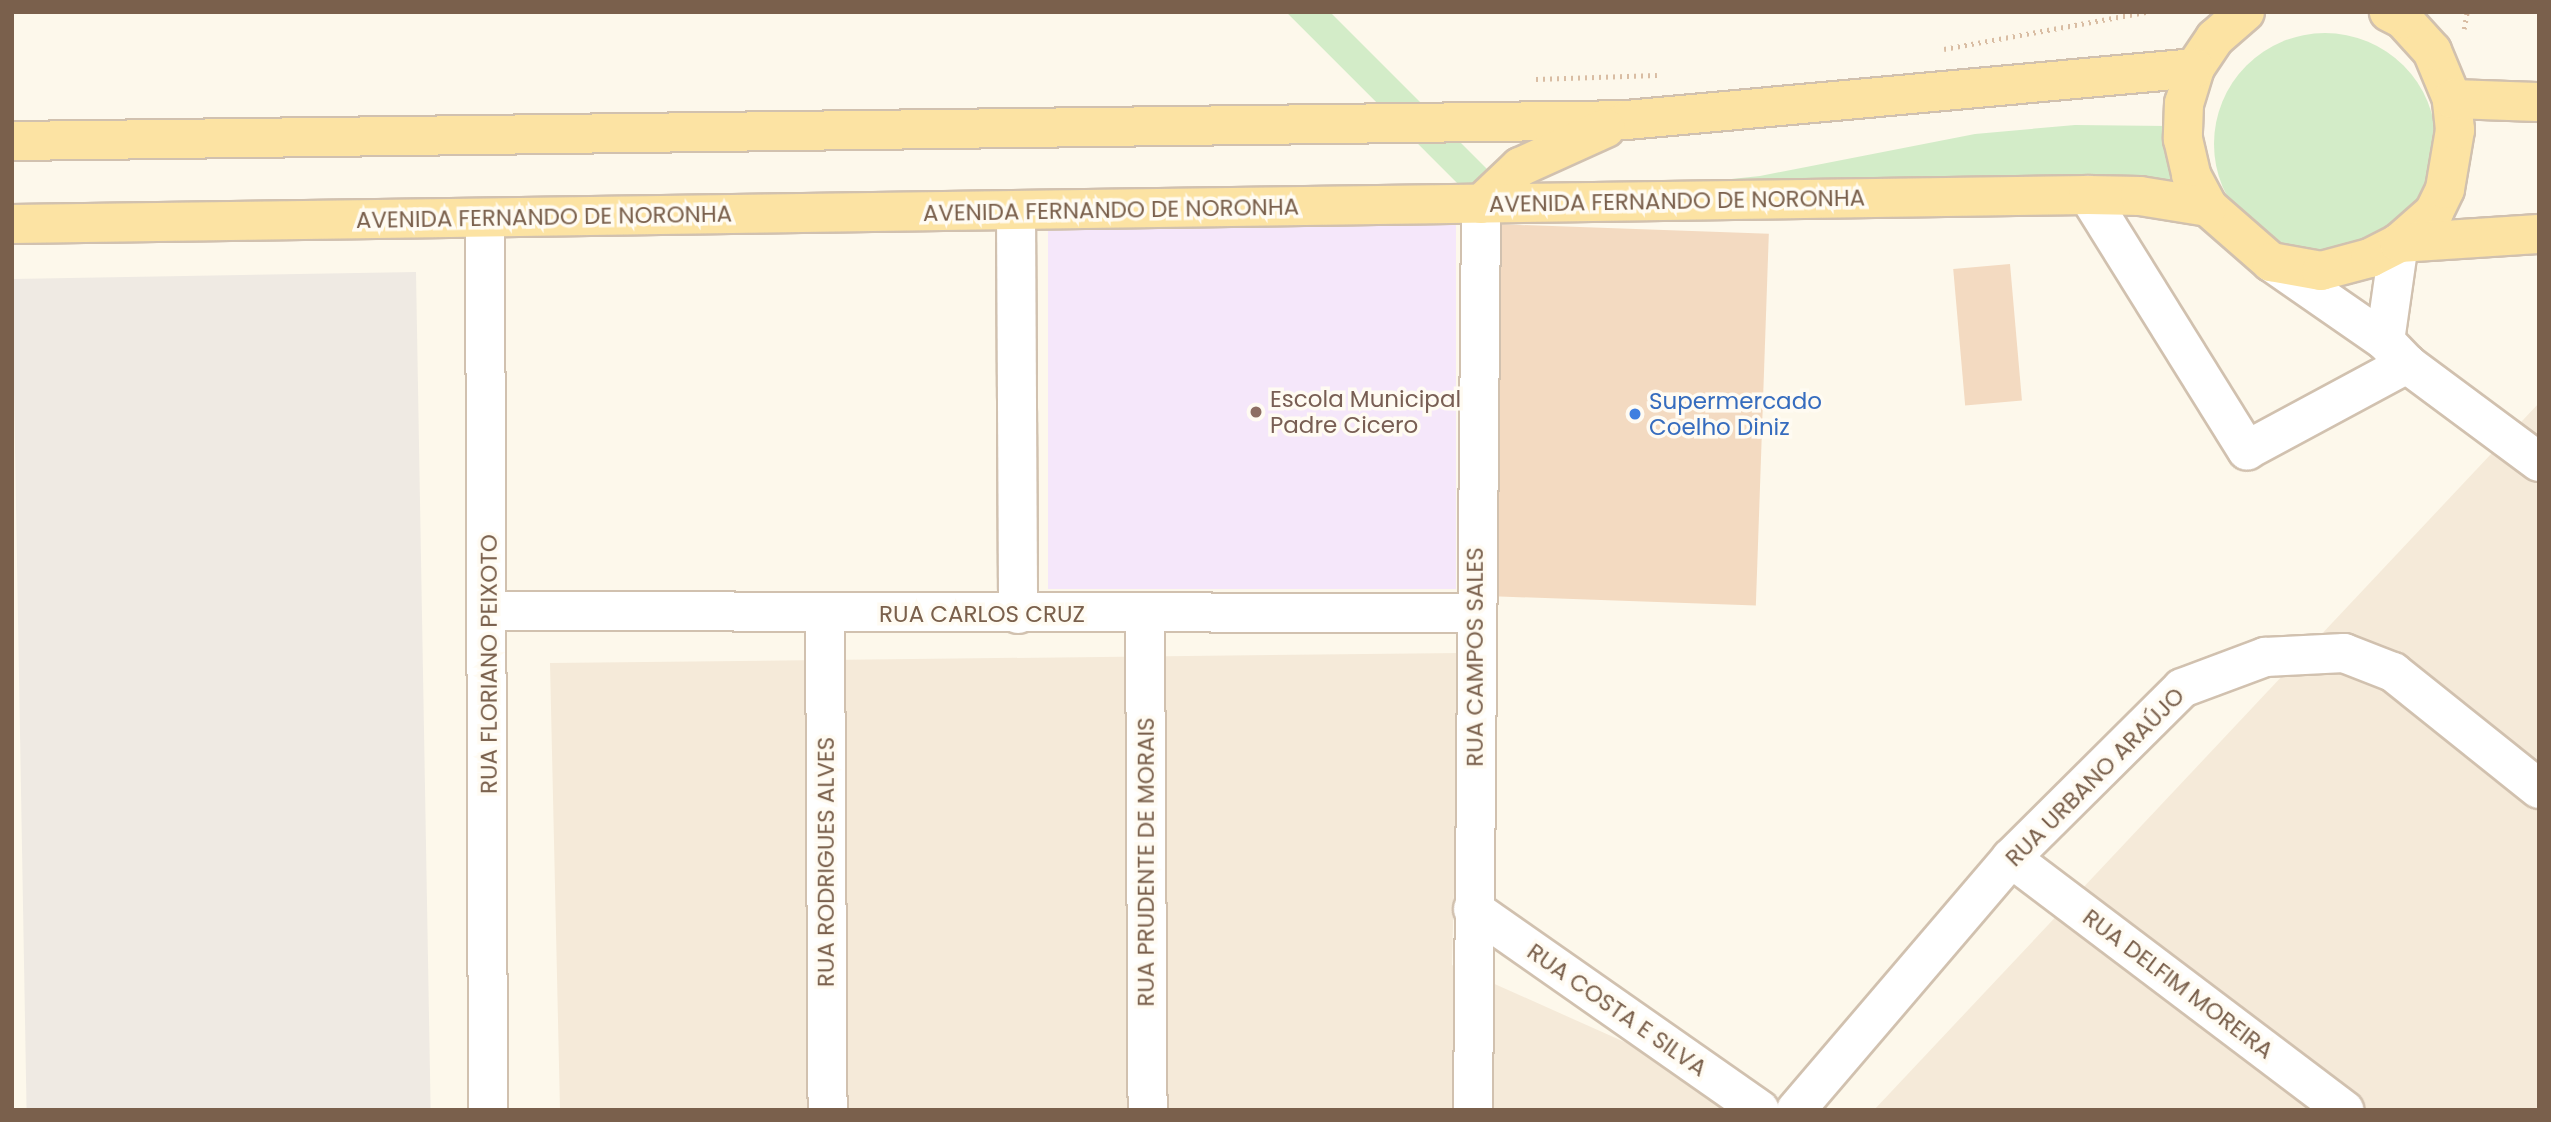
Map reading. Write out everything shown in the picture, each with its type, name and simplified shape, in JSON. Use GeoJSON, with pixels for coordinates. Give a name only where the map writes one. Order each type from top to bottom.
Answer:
{"type":"FeatureCollection","features":[{"type":"Feature","properties":{"kind":"main road"},"geometry":{"type":"LineString","coordinates":[[2245,12],[2215,38],[2195,68],[2184,103],[2182,139],[2191,175],[2208,206],[2271,262],[2321,271],[2370,258],[2399,243],[2434,212],[2445,188],[2455,130],[2452,99],[2432,51],[2398,14]]}},
{"type":"Feature","properties":{"kind":"main road"},"geometry":{"type":"LineString","coordinates":[[12,141],[1628,120],[2195,68]]}},
{"type":"Feature","properties":{"kind":"main road"},"geometry":{"type":"LineString","coordinates":[[2452,99],[2539,102]]}},
{"type":"Feature","properties":{"kind":"main road"},"geometry":{"type":"LineString","coordinates":[[1480,204],[1520,167],[1628,120]]}},
{"type":"Feature","properties":{"kind":"main road","name":"AVENIDA FERNANDO DE NORONHA"},"geometry":{"type":"LineString","coordinates":[[12,223],[1016,212],[2088,195],[2140,196],[2208,206]]}},
{"type":"Feature","properties":{"kind":"main road"},"geometry":{"type":"LineString","coordinates":[[2399,243],[2539,234]]}},
{"type":"Feature","properties":{"kind":"street"},"geometry":{"type":"LineString","coordinates":[[2088,195],[2247,450],[2396,352]]}},
{"type":"Feature","properties":{"kind":"street","name":"RUA CAMPOS SALES"},"geometry":{"type":"LineString","coordinates":[[1473,1110],[1480,204]]}},
{"type":"Feature","properties":{"kind":"street"},"geometry":{"type":"LineString","coordinates":[[1016,212],[1018,614]]}},
{"type":"Feature","properties":{"kind":"street","name":"RUA FLORIANO PEIXOTO"},"geometry":{"type":"LineString","coordinates":[[485,218],[490,611],[488,1110]]}},
{"type":"Feature","properties":{"kind":"street"},"geometry":{"type":"LineString","coordinates":[[2396,352],[2399,243]]}},
{"type":"Feature","properties":{"kind":"street"},"geometry":{"type":"LineString","coordinates":[[2271,262],[2396,352],[2539,462]]}},
{"type":"Feature","properties":{"kind":"street","name":"RUA CARLOS CRUZ"},"geometry":{"type":"LineString","coordinates":[[490,611],[825,615],[1475,613]]}},
{"type":"Feature","properties":{"kind":"street","name":"RUA PRUDENTE DE MORAIS"},"geometry":{"type":"LineString","coordinates":[[1145,614],[1148,1110]]}},
{"type":"Feature","properties":{"kind":"street","name":"RUA RODRIGUES ALVES"},"geometry":{"type":"LineString","coordinates":[[825,615],[828,1110]]}},
{"type":"Feature","properties":{"kind":"street","name":"RUA URBANO ARAÚJO"},"geometry":{"type":"LineString","coordinates":[[1796,1110],[2011,858],[2182,688],[2265,657],[2344,653],[2393,672],[2539,789]]}},
{"type":"Feature","properties":{"kind":"street","name":"RUA DELFIM MOREIRA"},"geometry":{"type":"LineString","coordinates":[[2011,858],[2344,1110]]}},
{"type":"Feature","properties":{"kind":"street","name":"RUA COSTA E SILVA"},"geometry":{"type":"LineString","coordinates":[[1473,909],[1760,1110]]}},
{"type":"Feature","properties":{"kind":"shaded area","name":"Escola Municipal Padre Cicero"},"geometry":{"type":"Polygon","coordinates":[[[1048,225],[1456,225],[1456,589],[1048,589],[1048,225]]]}},
{"type":"Feature","properties":{"kind":"shaded area"},"geometry":{"type":"Polygon","coordinates":[[[416,272],[431,1110],[27,1110],[12,279],[416,272]]]}},
{"type":"Feature","properties":{"kind":"shaded area"},"geometry":{"type":"Polygon","coordinates":[[[2539,403],[2539,1110],[1874,1110],[2539,403]]]}},
{"type":"Feature","properties":{"kind":"shaded area"},"geometry":{"type":"Polygon","coordinates":[[[1460,653],[1452,965],[1777,1110],[560,1110],[550,663],[1460,653]]]}},
{"type":"Feature","properties":{"kind":"green space"},"geometry":{"type":"Polygon","coordinates":[[[1286,12],[1330,12],[1488,170],[1466,192],[1286,12]]]}},
{"type":"Feature","properties":{"kind":"green space"},"geometry":{"type":"Polygon","coordinates":[[[2325,33],[2347,35],[2377,46],[2395,58],[2411,74],[2423,92],[2431,112],[2436,144],[2434,166],[2423,196],[2411,214],[2395,230],[2377,242],[2357,250],[2325,255],[2303,253],[2273,242],[2255,230],[2239,214],[2227,196],[2219,176],[2214,144],[2216,122],[2227,92],[2239,74],[2255,58],[2273,46],[2293,38],[2325,33]]]}},
{"type":"Feature","properties":{"kind":"green space"},"geometry":{"type":"Polygon","coordinates":[[[2075,125],[2168,126],[2176,190],[1588,194],[1760,176],[1975,134],[2075,125]]]}},
{"type":"Feature","properties":{"kind":"building","name":"Supermercado Coelho Diniz"},"geometry":{"type":"Polygon","coordinates":[[[1493,224],[1769,234],[1756,605],[1480,596],[1493,224]]]}},
{"type":"Feature","properties":{"kind":"building"},"geometry":{"type":"Polygon","coordinates":[[[2010,264],[2022,400],[1965,405],[1953,269],[2010,264]]]}},
{"type":"Feature","properties":{"kind":"place","name":"Escola Municipal Padre Cicero"},"geometry":{"type":"Point","coordinates":[1256,412]}},
{"type":"Feature","properties":{"kind":"place","name":"Supermercado Coelho Diniz"},"geometry":{"type":"Point","coordinates":[1635,414]}}]}
